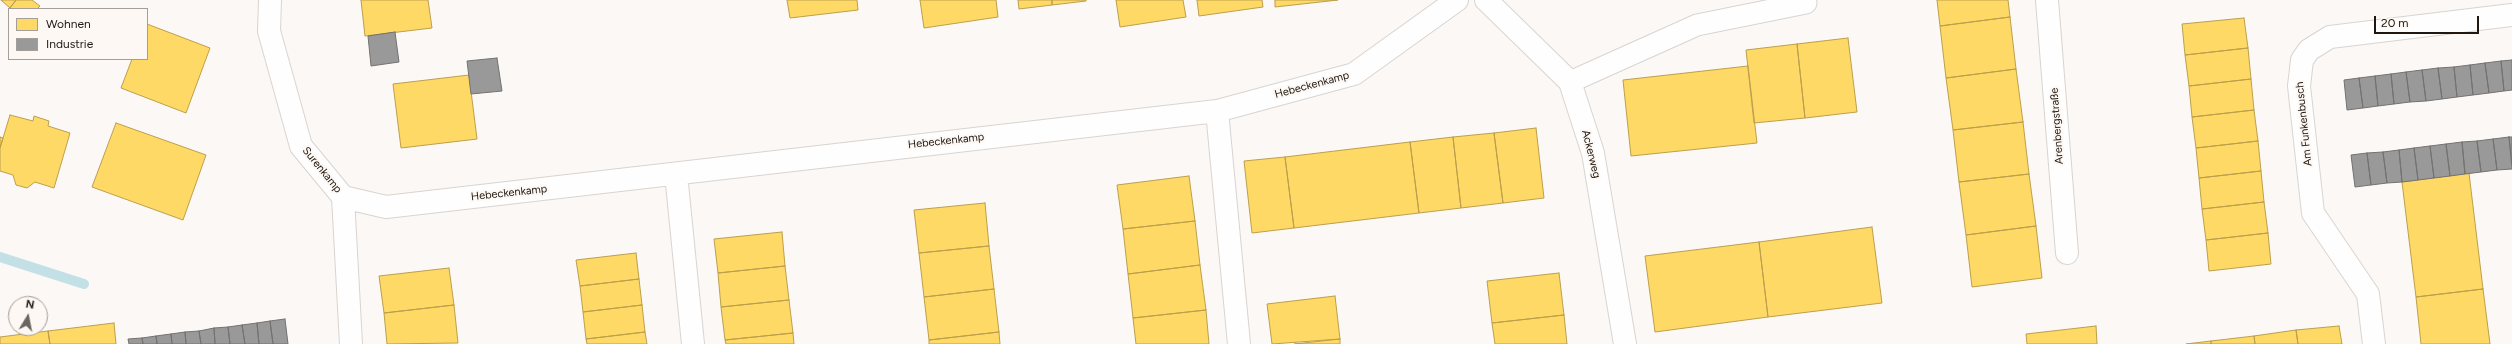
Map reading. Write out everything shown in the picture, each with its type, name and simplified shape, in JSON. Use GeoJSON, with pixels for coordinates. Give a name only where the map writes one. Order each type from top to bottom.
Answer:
{"type":"FeatureCollection","features":[{"type":"Feature","properties":{"kind":"street","name":"Surenkamp"},"geometry":{"type":"LineString","coordinates":[[270,0],[269,31],[301,146],[343,197],[351,344]]}},
{"type":"Feature","properties":{"kind":"street","name":"Hebeckenkamp"},"geometry":{"type":"LineString","coordinates":[[343,197],[386,207],[1217,110],[1354,74],[1457,0]]}},
{"type":"Feature","properties":{"kind":"street","name":"Ackerweg"},"geometry":{"type":"LineString","coordinates":[[1486,0],[1570,82],[1593,153],[1625,344]]}},
{"type":"Feature","properties":{"kind":"street","name":"Arenbergstraße"},"geometry":{"type":"LineString","coordinates":[[2047,0],[2066,253]]}},
{"type":"Feature","properties":{"kind":"street","name":"Am Funkenbusch"},"geometry":{"type":"LineString","coordinates":[[2374,344],[2368,294],[2313,213],[2299,86],[2302,60],[2309,50],[2330,37],[2512,15]]}},
{"type":"Feature","properties":{"kind":"street"},"geometry":{"type":"LineString","coordinates":[[1217,110],[1239,344]]}},
{"type":"Feature","properties":{"kind":"street"},"geometry":{"type":"LineString","coordinates":[[676,174],[693,344]]}},
{"type":"Feature","properties":{"kind":"lane"},"geometry":{"type":"LineString","coordinates":[[1570,82],[1697,25],[1806,3]]}},
{"type":"Feature","properties":{"kind":"building: Wohnen"},"geometry":{"type":"Polygon","coordinates":[[[1,0],[16,0],[10,8],[1,0]]]}},
{"type":"Feature","properties":{"kind":"building: Wohnen"},"geometry":{"type":"Polygon","coordinates":[[[16,0],[32,0],[40,6],[38,8],[10,8],[16,0]]]}},
{"type":"Feature","properties":{"kind":"building: Wohnen"},"geometry":{"type":"Polygon","coordinates":[[[361,0],[428,0],[432,28],[365,36],[361,0]]]}},
{"type":"Feature","properties":{"kind":"building: Wohnen"},"geometry":{"type":"Polygon","coordinates":[[[787,0],[857,0],[858,10],[790,18],[787,0]]]}},
{"type":"Feature","properties":{"kind":"building: Wohnen"},"geometry":{"type":"Polygon","coordinates":[[[920,0],[996,0],[998,17],[924,28],[920,0]]]}},
{"type":"Feature","properties":{"kind":"building: Wohnen"},"geometry":{"type":"Polygon","coordinates":[[[1018,0],[1052,0],[1052,5],[1019,9],[1018,0]]]}},
{"type":"Feature","properties":{"kind":"building: Wohnen"},"geometry":{"type":"Polygon","coordinates":[[[1052,0],[1086,0],[1086,1],[1052,5],[1052,0]]]}},
{"type":"Feature","properties":{"kind":"building: Wohnen"},"geometry":{"type":"Polygon","coordinates":[[[1116,0],[1183,0],[1186,17],[1120,27],[1116,0]]]}},
{"type":"Feature","properties":{"kind":"building: Wohnen"},"geometry":{"type":"Polygon","coordinates":[[[1197,0],[1262,0],[1263,7],[1199,16],[1197,0]]]}},
{"type":"Feature","properties":{"kind":"building: Wohnen"},"geometry":{"type":"Polygon","coordinates":[[[1275,0],[1338,0],[1275,7],[1275,0]]]}},
{"type":"Feature","properties":{"kind":"building: Wohnen"},"geometry":{"type":"Polygon","coordinates":[[[1937,0],[2008,0],[2010,17],[1940,26],[1937,0]]]}},
{"type":"Feature","properties":{"kind":"building: Wohnen"},"geometry":{"type":"Polygon","coordinates":[[[2010,17],[2016,69],[1946,78],[1940,26],[2010,17]]]}},
{"type":"Feature","properties":{"kind":"building: Wohnen"},"geometry":{"type":"Polygon","coordinates":[[[2244,18],[2248,48],[2185,55],[2182,24],[2244,18]]]}},
{"type":"Feature","properties":{"kind":"building: Wohnen"},"geometry":{"type":"Polygon","coordinates":[[[148,24],[210,48],[186,113],[121,88],[132,60],[148,60],[148,24]]]}},
{"type":"Feature","properties":{"kind":"building: Wohnen"},"geometry":{"type":"Polygon","coordinates":[[[1848,38],[1857,112],[1805,118],[1797,44],[1848,38]]]}},
{"type":"Feature","properties":{"kind":"building: Wohnen"},"geometry":{"type":"Polygon","coordinates":[[[1797,44],[1805,118],[1754,123],[1746,50],[1797,44]]]}},
{"type":"Feature","properties":{"kind":"building: Wohnen"},"geometry":{"type":"Polygon","coordinates":[[[2248,48],[2251,79],[2189,86],[2185,55],[2248,48]]]}},
{"type":"Feature","properties":{"kind":"building: Wohnen"},"geometry":{"type":"Polygon","coordinates":[[[1748,66],[1757,143],[1631,156],[1623,80],[1748,66]]]}},
{"type":"Feature","properties":{"kind":"building: Wohnen"},"geometry":{"type":"Polygon","coordinates":[[[2016,69],[2023,122],[1953,130],[1946,78],[2016,69]]]}},
{"type":"Feature","properties":{"kind":"building: Wohnen"},"geometry":{"type":"Polygon","coordinates":[[[469,75],[477,139],[401,148],[393,84],[469,75]]]}},
{"type":"Feature","properties":{"kind":"building: Wohnen"},"geometry":{"type":"Polygon","coordinates":[[[2251,79],[2254,110],[2192,117],[2189,86],[2251,79]]]}},
{"type":"Feature","properties":{"kind":"building: Wohnen"},"geometry":{"type":"Polygon","coordinates":[[[2254,110],[2258,141],[2196,148],[2192,117],[2254,110]]]}},
{"type":"Feature","properties":{"kind":"building: Wohnen"},"geometry":{"type":"Polygon","coordinates":[[[10,115],[33,121],[34,116],[49,121],[48,126],[70,133],[54,188],[35,182],[27,188],[16,185],[13,175],[0,171],[0,148],[10,115]]]}},
{"type":"Feature","properties":{"kind":"building: Wohnen"},"geometry":{"type":"Polygon","coordinates":[[[2023,122],[2029,174],[1959,182],[1953,130],[2023,122]]]}},
{"type":"Feature","properties":{"kind":"building: Wohnen"},"geometry":{"type":"Polygon","coordinates":[[[116,123],[206,155],[183,220],[92,187],[116,123]]]}},
{"type":"Feature","properties":{"kind":"building: Wohnen"},"geometry":{"type":"Polygon","coordinates":[[[1536,128],[1544,198],[1503,203],[1494,133],[1536,128]]]}},
{"type":"Feature","properties":{"kind":"building: Wohnen"},"geometry":{"type":"Polygon","coordinates":[[[1494,133],[1503,203],[1461,208],[1453,137],[1494,133]]]}},
{"type":"Feature","properties":{"kind":"building: Wohnen"},"geometry":{"type":"Polygon","coordinates":[[[0,137],[3,138],[0,148],[0,137]]]}},
{"type":"Feature","properties":{"kind":"building: Wohnen"},"geometry":{"type":"Polygon","coordinates":[[[1453,137],[1461,208],[1419,213],[1410,142],[1453,137]]]}},
{"type":"Feature","properties":{"kind":"building: Wohnen"},"geometry":{"type":"Polygon","coordinates":[[[2258,141],[2261,171],[2199,178],[2196,148],[2258,141]]]}},
{"type":"Feature","properties":{"kind":"building: Wohnen"},"geometry":{"type":"Polygon","coordinates":[[[1410,142],[1419,213],[1294,228],[1285,157],[1410,142]]]}},
{"type":"Feature","properties":{"kind":"building: Wohnen"},"geometry":{"type":"Polygon","coordinates":[[[1285,157],[1294,228],[1252,233],[1244,161],[1285,157]]]}},
{"type":"Feature","properties":{"kind":"building: Wohnen"},"geometry":{"type":"Polygon","coordinates":[[[2261,171],[2264,202],[2202,209],[2199,178],[2261,171]]]}},
{"type":"Feature","properties":{"kind":"building: Wohnen"},"geometry":{"type":"Polygon","coordinates":[[[2469,173],[2483,289],[2416,297],[2402,182],[2469,173]]]}},
{"type":"Feature","properties":{"kind":"building: Wohnen"},"geometry":{"type":"Polygon","coordinates":[[[2029,174],[2036,226],[1966,235],[1959,182],[2029,174]]]}},
{"type":"Feature","properties":{"kind":"building: Wohnen"},"geometry":{"type":"Polygon","coordinates":[[[1189,176],[1195,221],[1123,229],[1117,185],[1189,176]]]}},
{"type":"Feature","properties":{"kind":"building: Wohnen"},"geometry":{"type":"Polygon","coordinates":[[[2264,202],[2268,233],[2206,240],[2202,209],[2264,202]]]}},
{"type":"Feature","properties":{"kind":"building: Wohnen"},"geometry":{"type":"Polygon","coordinates":[[[985,203],[989,246],[919,253],[914,210],[985,203]]]}},
{"type":"Feature","properties":{"kind":"building: Wohnen"},"geometry":{"type":"Polygon","coordinates":[[[1195,221],[1200,265],[1128,274],[1123,229],[1195,221]]]}},
{"type":"Feature","properties":{"kind":"building: Wohnen"},"geometry":{"type":"Polygon","coordinates":[[[2036,226],[2042,278],[1972,287],[1966,235],[2036,226]]]}},
{"type":"Feature","properties":{"kind":"building: Wohnen"},"geometry":{"type":"Polygon","coordinates":[[[1872,227],[1882,303],[1768,317],[1759,242],[1872,227]]]}},
{"type":"Feature","properties":{"kind":"building: Wohnen"},"geometry":{"type":"Polygon","coordinates":[[[782,232],[785,266],[718,273],[714,239],[782,232]]]}},
{"type":"Feature","properties":{"kind":"building: Wohnen"},"geometry":{"type":"Polygon","coordinates":[[[2268,233],[2271,264],[2209,271],[2206,240],[2268,233]]]}},
{"type":"Feature","properties":{"kind":"building: Wohnen"},"geometry":{"type":"Polygon","coordinates":[[[1759,242],[1768,317],[1655,332],[1645,256],[1759,242]]]}},
{"type":"Feature","properties":{"kind":"building: Wohnen"},"geometry":{"type":"Polygon","coordinates":[[[989,246],[994,289],[924,297],[919,253],[989,246]]]}},
{"type":"Feature","properties":{"kind":"building: Wohnen"},"geometry":{"type":"Polygon","coordinates":[[[636,253],[639,279],[580,286],[576,260],[636,253]]]}},
{"type":"Feature","properties":{"kind":"building: Wohnen"},"geometry":{"type":"Polygon","coordinates":[[[1200,265],[1206,310],[1133,318],[1128,274],[1200,265]]]}},
{"type":"Feature","properties":{"kind":"building: Wohnen"},"geometry":{"type":"Polygon","coordinates":[[[785,266],[789,300],[721,307],[718,273],[785,266]]]}},
{"type":"Feature","properties":{"kind":"building: Wohnen"},"geometry":{"type":"Polygon","coordinates":[[[449,268],[454,305],[384,313],[379,276],[449,268]]]}},
{"type":"Feature","properties":{"kind":"building: Wohnen"},"geometry":{"type":"Polygon","coordinates":[[[1559,273],[1564,315],[1492,323],[1487,281],[1559,273]]]}},
{"type":"Feature","properties":{"kind":"building: Wohnen"},"geometry":{"type":"Polygon","coordinates":[[[639,279],[642,305],[583,312],[580,286],[639,279]]]}},
{"type":"Feature","properties":{"kind":"building: Wohnen"},"geometry":{"type":"Polygon","coordinates":[[[994,289],[999,332],[929,340],[924,297],[994,289]]]}},
{"type":"Feature","properties":{"kind":"building: Wohnen"},"geometry":{"type":"Polygon","coordinates":[[[2483,289],[2490,344],[2421,344],[2416,297],[2483,289]]]}},
{"type":"Feature","properties":{"kind":"building: Wohnen"},"geometry":{"type":"Polygon","coordinates":[[[1335,296],[1340,339],[1272,344],[1267,304],[1335,296]]]}},
{"type":"Feature","properties":{"kind":"building: Wohnen"},"geometry":{"type":"Polygon","coordinates":[[[789,300],[793,333],[725,340],[721,307],[789,300]]]}},
{"type":"Feature","properties":{"kind":"building: Wohnen"},"geometry":{"type":"Polygon","coordinates":[[[454,305],[458,343],[387,344],[384,313],[454,305]]]}},
{"type":"Feature","properties":{"kind":"building: Wohnen"},"geometry":{"type":"Polygon","coordinates":[[[642,305],[645,332],[586,339],[583,312],[642,305]]]}},
{"type":"Feature","properties":{"kind":"building: Wohnen"},"geometry":{"type":"Polygon","coordinates":[[[1206,310],[1209,344],[1136,344],[1133,318],[1206,310]]]}},
{"type":"Feature","properties":{"kind":"building: Wohnen"},"geometry":{"type":"Polygon","coordinates":[[[1564,315],[1567,344],[1495,344],[1492,323],[1564,315]]]}},
{"type":"Feature","properties":{"kind":"building: Wohnen"},"geometry":{"type":"Polygon","coordinates":[[[114,323],[116,344],[50,344],[48,331],[114,323]]]}},
{"type":"Feature","properties":{"kind":"building: Wohnen"},"geometry":{"type":"Polygon","coordinates":[[[2096,326],[2097,344],[2027,344],[2026,334],[2096,326]]]}},
{"type":"Feature","properties":{"kind":"building: Wohnen"},"geometry":{"type":"Polygon","coordinates":[[[2339,326],[2342,344],[2298,344],[2296,330],[2339,326]]]}},
{"type":"Feature","properties":{"kind":"building: Wohnen"},"geometry":{"type":"Polygon","coordinates":[[[2296,330],[2298,344],[2255,344],[2254,336],[2296,330]]]}},
{"type":"Feature","properties":{"kind":"building: Wohnen"},"geometry":{"type":"Polygon","coordinates":[[[48,331],[50,344],[0,344],[0,337],[48,336],[48,331]]]}},
{"type":"Feature","properties":{"kind":"building: Wohnen"},"geometry":{"type":"Polygon","coordinates":[[[645,332],[647,344],[587,344],[586,339],[645,332]]]}},
{"type":"Feature","properties":{"kind":"building: Wohnen"},"geometry":{"type":"Polygon","coordinates":[[[999,332],[1000,344],[929,344],[929,340],[999,332]]]}},
{"type":"Feature","properties":{"kind":"building: Wohnen"},"geometry":{"type":"Polygon","coordinates":[[[793,333],[794,344],[726,344],[725,340],[793,333]]]}},
{"type":"Feature","properties":{"kind":"building: Wohnen"},"geometry":{"type":"Polygon","coordinates":[[[2254,336],[2255,344],[2211,344],[2211,341],[2254,336]]]}},
{"type":"Feature","properties":{"kind":"building: Wohnen"},"geometry":{"type":"Polygon","coordinates":[[[1340,339],[1340,344],[1294,344],[1340,339]]]}},
{"type":"Feature","properties":{"kind":"building: Wohnen"},"geometry":{"type":"Polygon","coordinates":[[[2211,341],[2211,344],[2186,344],[2211,341]]]}},
{"type":"Feature","properties":{"kind":"building: Industrie"},"geometry":{"type":"Polygon","coordinates":[[[395,32],[399,62],[371,66],[368,36],[395,32]]]}},
{"type":"Feature","properties":{"kind":"building: Industrie"},"geometry":{"type":"Polygon","coordinates":[[[497,58],[502,91],[471,94],[467,61],[497,58]]]}},
{"type":"Feature","properties":{"kind":"building: Industrie"},"geometry":{"type":"Polygon","coordinates":[[[2512,60],[2512,90],[2504,91],[2501,61],[2512,60]]]}},
{"type":"Feature","properties":{"kind":"building: Industrie"},"geometry":{"type":"Polygon","coordinates":[[[2501,61],[2504,91],[2489,93],[2485,63],[2501,61]]]}},
{"type":"Feature","properties":{"kind":"building: Industrie"},"geometry":{"type":"Polygon","coordinates":[[[2485,63],[2489,93],[2473,95],[2470,65],[2485,63]]]}},
{"type":"Feature","properties":{"kind":"building: Industrie"},"geometry":{"type":"Polygon","coordinates":[[[2470,65],[2473,95],[2457,97],[2454,67],[2470,65]]]}},
{"type":"Feature","properties":{"kind":"building: Industrie"},"geometry":{"type":"Polygon","coordinates":[[[2454,67],[2457,97],[2442,99],[2438,68],[2454,67]]]}},
{"type":"Feature","properties":{"kind":"building: Industrie"},"geometry":{"type":"Polygon","coordinates":[[[2438,68],[2442,99],[2426,101],[2422,70],[2438,68]]]}},
{"type":"Feature","properties":{"kind":"building: Industrie"},"geometry":{"type":"Polygon","coordinates":[[[2422,70],[2426,101],[2410,102],[2406,72],[2422,70]]]}},
{"type":"Feature","properties":{"kind":"building: Industrie"},"geometry":{"type":"Polygon","coordinates":[[[2406,72],[2410,102],[2394,104],[2391,74],[2406,72]]]}},
{"type":"Feature","properties":{"kind":"building: Industrie"},"geometry":{"type":"Polygon","coordinates":[[[2391,74],[2394,104],[2378,106],[2375,76],[2391,74]]]}},
{"type":"Feature","properties":{"kind":"building: Industrie"},"geometry":{"type":"Polygon","coordinates":[[[2375,76],[2378,106],[2363,108],[2359,78],[2375,76]]]}},
{"type":"Feature","properties":{"kind":"building: Industrie"},"geometry":{"type":"Polygon","coordinates":[[[2359,78],[2363,108],[2347,110],[2344,80],[2359,78]]]}},
{"type":"Feature","properties":{"kind":"building: Industrie"},"geometry":{"type":"Polygon","coordinates":[[[2509,137],[2512,169],[2497,170],[2493,139],[2509,137]]]}},
{"type":"Feature","properties":{"kind":"building: Industrie"},"geometry":{"type":"Polygon","coordinates":[[[2509,137],[2512,137],[2512,164],[2509,137]]]}},
{"type":"Feature","properties":{"kind":"building: Industrie"},"geometry":{"type":"Polygon","coordinates":[[[2493,139],[2497,170],[2481,172],[2477,141],[2493,139]]]}},
{"type":"Feature","properties":{"kind":"building: Industrie"},"geometry":{"type":"Polygon","coordinates":[[[2477,141],[2481,172],[2465,174],[2462,142],[2477,141]]]}},
{"type":"Feature","properties":{"kind":"building: Industrie"},"geometry":{"type":"Polygon","coordinates":[[[2462,142],[2465,174],[2450,176],[2446,144],[2462,142]]]}},
{"type":"Feature","properties":{"kind":"building: Industrie"},"geometry":{"type":"Polygon","coordinates":[[[2446,144],[2450,176],[2434,178],[2430,146],[2446,144]]]}},
{"type":"Feature","properties":{"kind":"building: Industrie"},"geometry":{"type":"Polygon","coordinates":[[[2430,146],[2434,178],[2418,180],[2414,148],[2430,146]]]}},
{"type":"Feature","properties":{"kind":"building: Industrie"},"geometry":{"type":"Polygon","coordinates":[[[2414,148],[2418,180],[2402,182],[2399,150],[2414,148]]]}},
{"type":"Feature","properties":{"kind":"building: Industrie"},"geometry":{"type":"Polygon","coordinates":[[[2399,150],[2402,182],[2387,183],[2383,152],[2399,150]]]}},
{"type":"Feature","properties":{"kind":"building: Industrie"},"geometry":{"type":"Polygon","coordinates":[[[2383,152],[2387,183],[2371,185],[2367,153],[2383,152]]]}},
{"type":"Feature","properties":{"kind":"building: Industrie"},"geometry":{"type":"Polygon","coordinates":[[[2367,153],[2371,185],[2355,187],[2351,155],[2367,153]]]}},
{"type":"Feature","properties":{"kind":"building: Industrie"},"geometry":{"type":"Polygon","coordinates":[[[285,319],[288,344],[273,344],[270,321],[285,319]]]}},
{"type":"Feature","properties":{"kind":"building: Industrie"},"geometry":{"type":"Polygon","coordinates":[[[270,321],[273,344],[259,344],[257,323],[270,321]]]}},
{"type":"Feature","properties":{"kind":"building: Industrie"},"geometry":{"type":"Polygon","coordinates":[[[257,323],[259,344],[245,344],[242,325],[257,323]]]}},
{"type":"Feature","properties":{"kind":"building: Industrie"},"geometry":{"type":"Polygon","coordinates":[[[242,325],[245,344],[230,344],[228,327],[242,325]]]}},
{"type":"Feature","properties":{"kind":"building: Industrie"},"geometry":{"type":"Polygon","coordinates":[[[228,327],[230,344],[215,344],[214,328],[228,327]]]}},
{"type":"Feature","properties":{"kind":"building: Industrie"},"geometry":{"type":"Polygon","coordinates":[[[214,328],[215,344],[201,344],[199,331],[214,328]]]}},
{"type":"Feature","properties":{"kind":"building: Industrie"},"geometry":{"type":"Polygon","coordinates":[[[199,331],[201,344],[186,344],[185,332],[199,331]]]}},
{"type":"Feature","properties":{"kind":"building: Industrie"},"geometry":{"type":"Polygon","coordinates":[[[185,332],[186,344],[172,344],[171,334],[185,332]]]}},
{"type":"Feature","properties":{"kind":"building: Industrie"},"geometry":{"type":"Polygon","coordinates":[[[171,334],[172,344],[157,344],[156,336],[171,334]]]}},
{"type":"Feature","properties":{"kind":"building: Industrie"},"geometry":{"type":"Polygon","coordinates":[[[156,336],[157,344],[143,344],[142,338],[156,336]]]}},
{"type":"Feature","properties":{"kind":"building: Industrie"},"geometry":{"type":"Polygon","coordinates":[[[142,338],[143,344],[129,344],[128,339],[142,338]]]}},
{"type":"Feature","properties":{"kind":"waterway"},"geometry":{"type":"LineString","coordinates":[[0,257],[84,284]]}}]}
